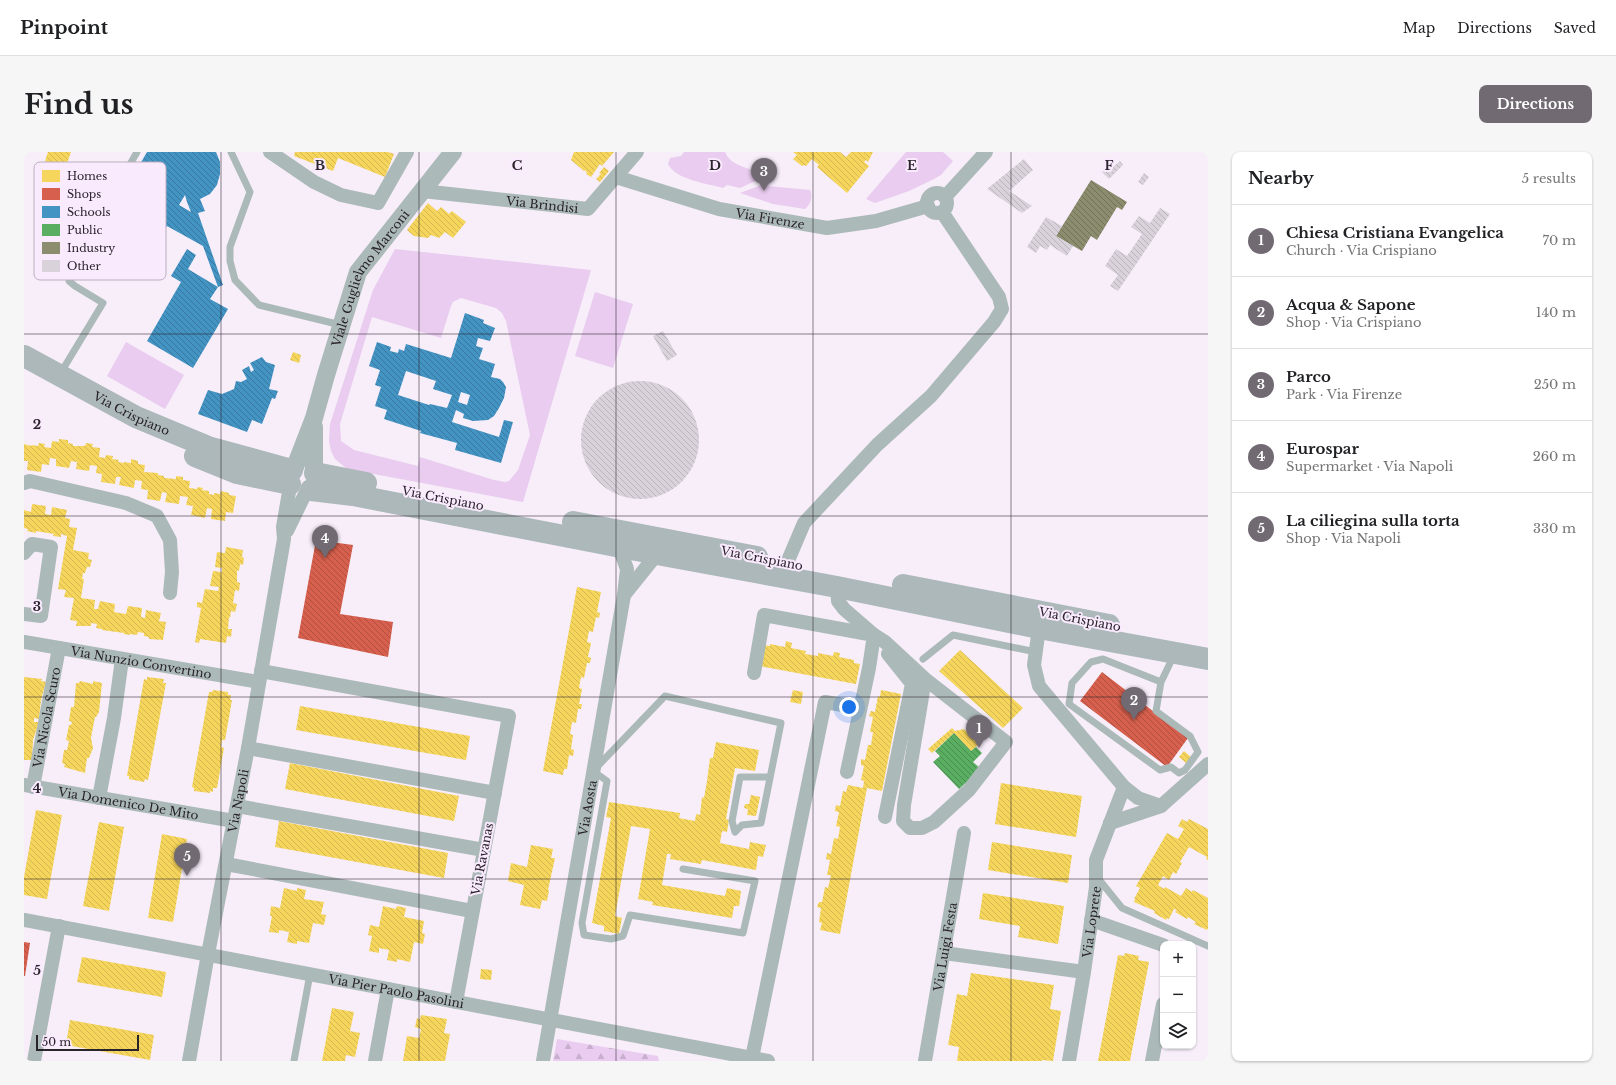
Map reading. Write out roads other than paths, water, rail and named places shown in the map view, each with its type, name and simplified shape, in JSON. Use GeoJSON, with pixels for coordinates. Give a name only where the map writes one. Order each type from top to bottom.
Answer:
{"type":"FeatureCollection","features":[{"type":"Feature","properties":{"kind":"main road","name":"Via Crispiano"},"geometry":{"type":"LineString","coordinates":[[24,356],[136,417],[196,443],[353,495],[619,547],[837,587],[1039,628],[1208,659]]}},
{"type":"Feature","properties":{"kind":"main road","name":"Via Crispiano"},"geometry":{"type":"LineString","coordinates":[[24,371],[165,444],[237,473],[302,479],[787,563],[1208,644]]}},
{"type":"Feature","properties":{"kind":"street"},"geometry":{"type":"LineString","coordinates":[[270,152],[314,182],[340,195],[378,203],[407,152]]}},
{"type":"Feature","properties":{"kind":"street","name":"Viale Guglielmo Marconi"},"geometry":{"type":"LineString","coordinates":[[302,479],[314,418],[358,272],[453,152]]}},
{"type":"Feature","properties":{"kind":"street","name":"Via Brindisi"},"geometry":{"type":"LineString","coordinates":[[422,191],[588,210],[637,152]]}},
{"type":"Feature","properties":{"kind":"street"},"geometry":{"type":"LineString","coordinates":[[945,197],[986,152]]}},
{"type":"Feature","properties":{"kind":"street","name":"Via Firenze"},"geometry":{"type":"LineString","coordinates":[[616,177],[719,209],[827,228],[876,220],[928,206]]}},
{"type":"Feature","properties":{"kind":"street"},"geometry":{"type":"LineString","coordinates":[[940,193],[945,197],[947,203],[946,208],[942,212],[936,213],[931,211],[928,206],[928,199],[933,194],[940,193]]}},
{"type":"Feature","properties":{"kind":"street"},"geometry":{"type":"LineString","coordinates":[[787,563],[804,523],[877,445],[931,396],[994,322],[1002,309],[1000,297],[942,212]]}},
{"type":"Feature","properties":{"kind":"street","name":"Via Napoli"},"geometry":{"type":"LineString","coordinates":[[189,1061],[248,748],[284,538],[302,479]]}},
{"type":"Feature","properties":{"kind":"street"},"geometry":{"type":"LineString","coordinates":[[24,483],[30,481],[126,503],[157,516],[170,540],[172,572],[170,593]]}},
{"type":"Feature","properties":{"kind":"street"},"geometry":{"type":"LineString","coordinates":[[24,553],[32,544],[51,547],[41,616],[24,614]]}},
{"type":"Feature","properties":{"kind":"street","name":"Via Aosta"},"geometry":{"type":"LineString","coordinates":[[543,1061],[624,595],[627,569],[619,547]]}},
{"type":"Feature","properties":{"kind":"street"},"geometry":{"type":"LineString","coordinates":[[624,595],[657,554]]}},
{"type":"Feature","properties":{"kind":"street"},"geometry":{"type":"LineString","coordinates":[[837,587],[838,601],[844,609],[874,636],[912,684],[885,817]]}},
{"type":"Feature","properties":{"kind":"street"},"geometry":{"type":"LineString","coordinates":[[754,673],[764,615],[874,636],[885,642],[925,679],[1006,742],[964,796],[934,822],[922,828],[910,828],[902,821],[925,679]]}},
{"type":"Feature","properties":{"kind":"street","name":"Via Crispiano"},"geometry":{"type":"LineString","coordinates":[[1039,628],[1034,665],[1039,686],[1124,787],[1138,798],[1161,806]]}},
{"type":"Feature","properties":{"kind":"street"},"geometry":{"type":"LineString","coordinates":[[847,772],[874,636]]}},
{"type":"Feature","properties":{"kind":"street","name":"Via Nunzio Convertino"},"geometry":{"type":"LineString","coordinates":[[24,642],[122,659],[260,677],[509,716]]}},
{"type":"Feature","properties":{"kind":"street","name":"Via Nicola Scuro"},"geometry":{"type":"LineString","coordinates":[[29,786],[59,648]]}},
{"type":"Feature","properties":{"kind":"street"},"geometry":{"type":"LineString","coordinates":[[99,798],[114,718],[122,659]]}},
{"type":"Feature","properties":{"kind":"street"},"geometry":{"type":"LineString","coordinates":[[752,1058],[825,702],[860,708]]}},
{"type":"Feature","properties":{"kind":"street","name":"Via Ravanas"},"geometry":{"type":"LineString","coordinates":[[456,1002],[509,716]]}},
{"type":"Feature","properties":{"kind":"street"},"geometry":{"type":"LineString","coordinates":[[248,748],[495,793]]}},
{"type":"Feature","properties":{"kind":"street"},"geometry":{"type":"LineString","coordinates":[[1110,823],[1161,806],[1208,764]]}},
{"type":"Feature","properties":{"kind":"street","name":"Via Domenico De Mito"},"geometry":{"type":"LineString","coordinates":[[29,786],[234,821]]}},
{"type":"Feature","properties":{"kind":"street","name":"Via Loprete"},"geometry":{"type":"LineString","coordinates":[[1068,1061],[1084,972],[1096,876],[1096,860],[1124,787]]}},
{"type":"Feature","properties":{"kind":"street"},"geometry":{"type":"LineString","coordinates":[[236,806],[484,850]]}},
{"type":"Feature","properties":{"kind":"street","name":"Via Luigi Festa"},"geometry":{"type":"LineString","coordinates":[[925,1061],[964,833]]}},
{"type":"Feature","properties":{"kind":"street"},"geometry":{"type":"LineString","coordinates":[[226,864],[472,911]]}},
{"type":"Feature","properties":{"kind":"street","name":"Via Pier Paolo Pasolini"},"geometry":{"type":"LineString","coordinates":[[24,920],[768,1061]]}},
{"type":"Feature","properties":{"kind":"street"},"geometry":{"type":"LineString","coordinates":[[1091,920],[1160,944]]}},
{"type":"Feature","properties":{"kind":"street"},"geometry":{"type":"LineString","coordinates":[[34,1061],[59,926]]}},
{"type":"Feature","properties":{"kind":"street"},"geometry":{"type":"LineString","coordinates":[[944,953],[1084,972]]}},
{"type":"Feature","properties":{"kind":"street"},"geometry":{"type":"LineString","coordinates":[[375,1061],[388,989]]}},
{"type":"Feature","properties":{"kind":"street"},"geometry":{"type":"LineString","coordinates":[[1152,1061],[1161,1013]]}},
{"type":"Feature","properties":{"kind":"lane"},"geometry":{"type":"LineString","coordinates":[[131,162],[137,152]]}},
{"type":"Feature","properties":{"kind":"lane"},"geometry":{"type":"LineString","coordinates":[[231,152],[250,192],[230,247],[230,261],[235,280],[259,305],[341,325]]}},
{"type":"Feature","properties":{"kind":"lane"},"geometry":{"type":"LineString","coordinates":[[59,375],[103,303],[69,280]]}},
{"type":"Feature","properties":{"kind":"lane"},"geometry":{"type":"LineString","coordinates":[[923,659],[953,635],[1036,652]]}},
{"type":"Feature","properties":{"kind":"lane"},"geometry":{"type":"LineString","coordinates":[[1161,682],[1103,659],[1091,662],[1072,683],[1069,704],[1160,770],[1171,767],[1179,773],[1185,770],[1198,752],[1190,736],[1156,711],[1161,682],[1175,653]]}},
{"type":"Feature","properties":{"kind":"lane"},"geometry":{"type":"LineString","coordinates":[[683,869],[756,881],[743,932],[630,915],[623,936],[611,939],[584,935],[582,923],[606,781],[593,771],[665,696],[781,723],[761,823],[742,825],[735,832],[732,821],[740,777],[770,777]]}},
{"type":"Feature","properties":{"kind":"lane"},"geometry":{"type":"LineString","coordinates":[[1096,876],[1122,908],[1208,946]]}},
{"type":"Feature","properties":{"kind":"lane"},"geometry":{"type":"LineString","coordinates":[[294,1061],[310,974]]}},
{"type":"Feature","properties":{"kind":"place","name":"Parco"},"geometry":{"type":"Point","coordinates":[764,191]}},
{"type":"Feature","properties":{"kind":"place","name":"Eurospar"},"geometry":{"type":"Point","coordinates":[325,558]}},
{"type":"Feature","properties":{"kind":"place","name":"Acqua & Sapone"},"geometry":{"type":"Point","coordinates":[1134,720]}},
{"type":"Feature","properties":{"kind":"place","name":"Chiesa Cristiana Evangelica"},"geometry":{"type":"Point","coordinates":[979,748]}},
{"type":"Feature","properties":{"kind":"place","name":"La ciliegina sulla torta"},"geometry":{"type":"Point","coordinates":[187,876]}}]}
